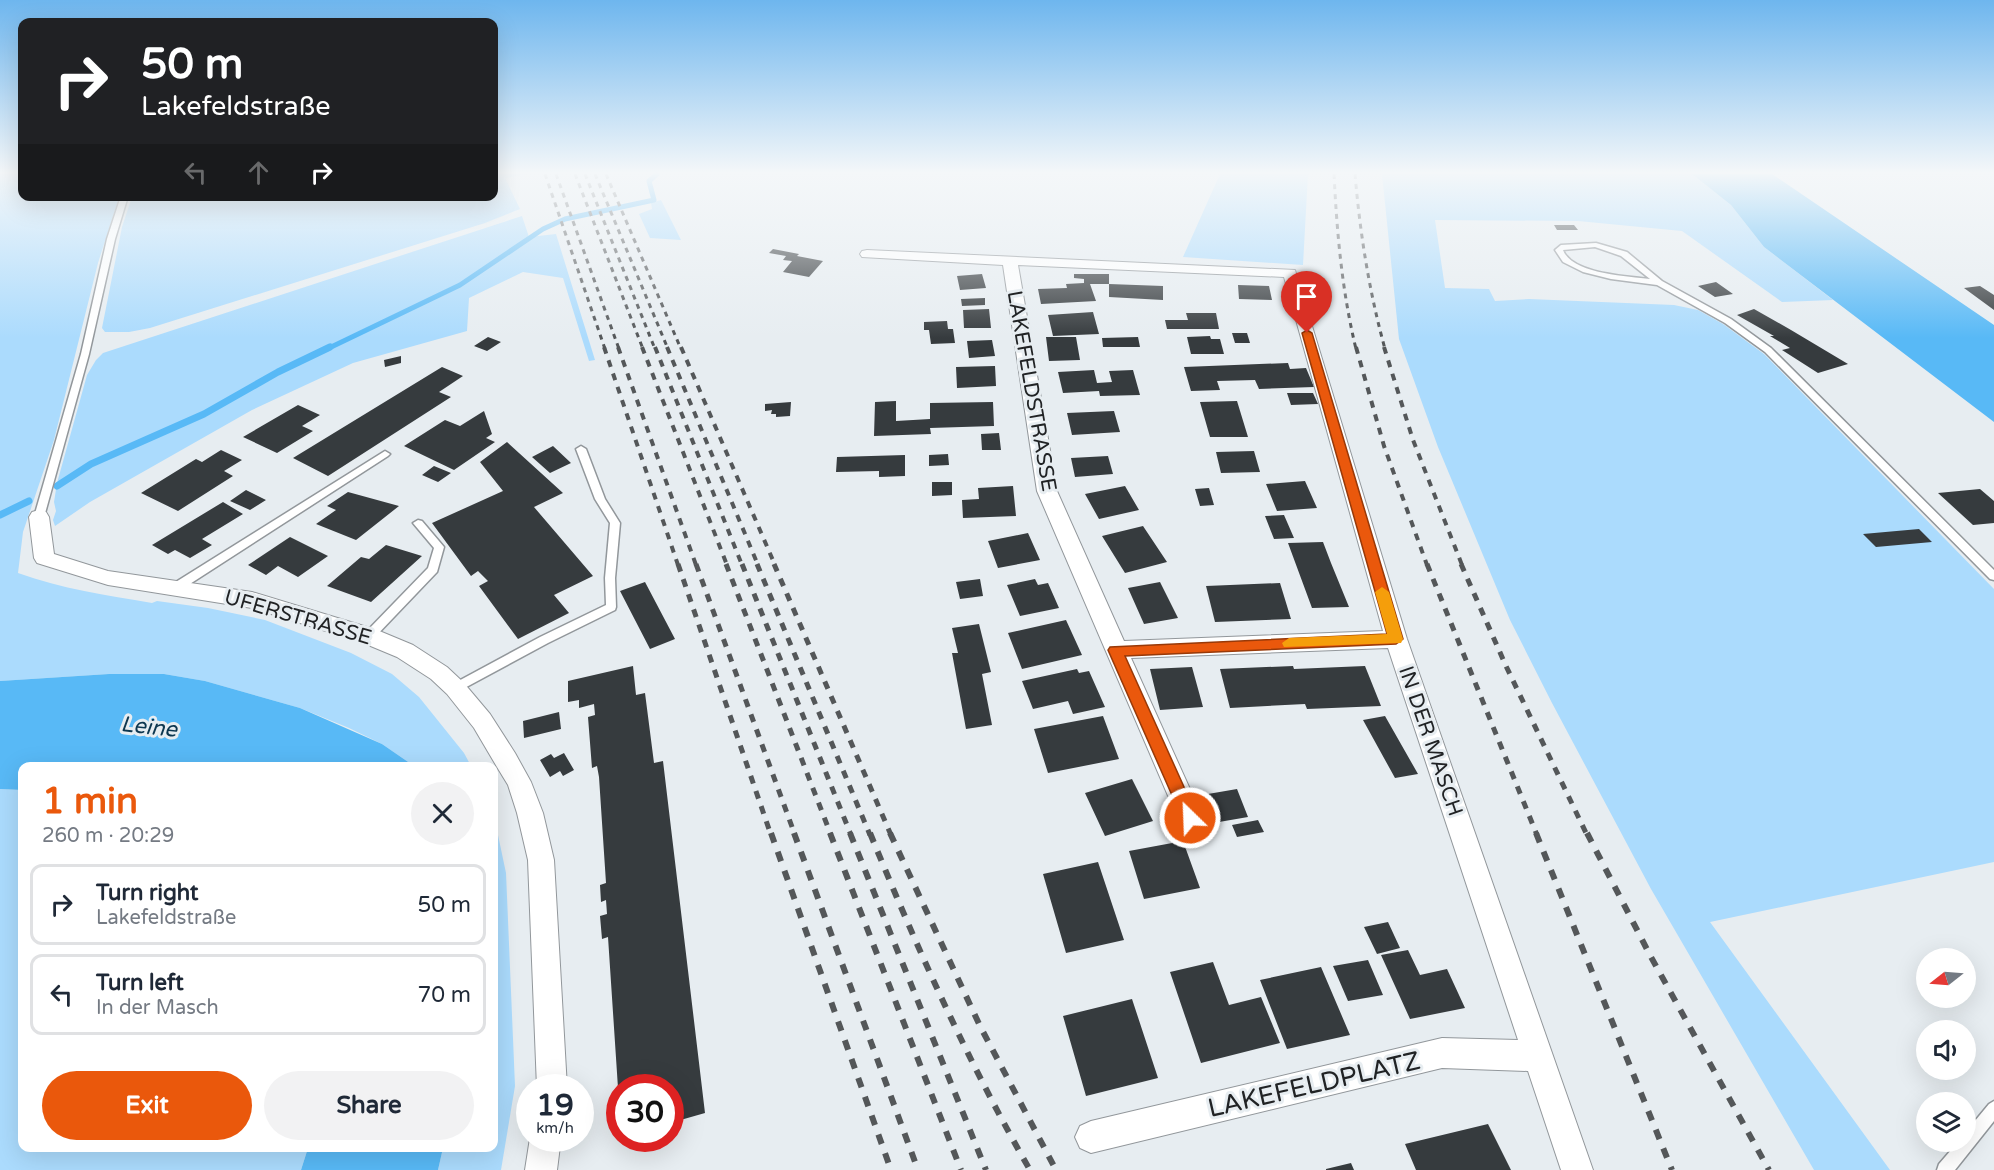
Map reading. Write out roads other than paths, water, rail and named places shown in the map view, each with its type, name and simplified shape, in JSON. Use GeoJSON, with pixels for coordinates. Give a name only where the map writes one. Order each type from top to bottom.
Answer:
{"type":"FeatureCollection","features":[{"type":"Feature","properties":{"kind":"street"},"geometry":{"type":"LineString","coordinates":[[867,254],[1010,262]]}},
{"type":"Feature","properties":{"kind":"street","name":"IN DER MASCH"},"geometry":{"type":"LineString","coordinates":[[1010,262],[1290,273],[1396,639],[1577,1170]]}},
{"type":"Feature","properties":{"kind":"street","name":"LAKEFELDSTRASSE"},"geometry":{"type":"LineString","coordinates":[[1010,262],[1047,491],[1190,818]]}},
{"type":"Feature","properties":{"kind":"street","name":"UFERSTRASSE"},"geometry":{"type":"LineString","coordinates":[[39,517],[44,558],[108,578],[252,600],[369,636],[405,651],[455,688],[482,721],[506,760],[519,782],[530,813],[541,860],[551,1074]]}},
{"type":"Feature","properties":{"kind":"street"},"geometry":{"type":"LineString","coordinates":[[1116,650],[1396,639]]}},
{"type":"Feature","properties":{"kind":"street","name":"LAKEFELDPLATZ"},"geometry":{"type":"LineString","coordinates":[[1091,1137],[1442,1053],[1539,1056]]}},
{"type":"Feature","properties":{"kind":"street"},"geometry":{"type":"LineString","coordinates":[[541,1170],[543,1152]]}},
{"type":"Feature","properties":{"kind":"lane","name":"UFERSTRASSE"},"geometry":{"type":"LineString","coordinates":[[39,517],[85,354],[114,229]]}},
{"type":"Feature","properties":{"kind":"lane"},"geometry":{"type":"LineString","coordinates":[[1659,283],[1584,269],[1568,263],[1559,250],[1561,247],[1581,244],[1614,249],[1634,260],[1659,283],[1728,321],[1768,350],[1994,576]]}},
{"type":"Feature","properties":{"kind":"lane"},"geometry":{"type":"LineString","coordinates":[[455,688],[543,640],[611,607],[610,578],[615,523],[600,499],[581,449]]}},
{"type":"Feature","properties":{"kind":"lane"},"geometry":{"type":"LineString","coordinates":[[175,589],[385,454]]}},
{"type":"Feature","properties":{"kind":"lane"},"geometry":{"type":"LineString","coordinates":[[369,636],[433,569],[440,547],[418,523]]}},
{"type":"Feature","properties":{"kind":"lane"},"geometry":{"type":"LineString","coordinates":[[1945,1170],[1994,1109]]}},
{"type":"Feature","properties":{"kind":"water"},"geometry":{"type":"Polygon","coordinates":[[[1750,229],[1852,229],[1994,325],[1994,422],[1764,247],[1750,229]]]}},
{"type":"Feature","properties":{"kind":"water","name":"Leine"},"geometry":{"type":"Polygon","coordinates":[[[109,674],[164,674],[205,681],[300,708],[382,744],[408,762],[18,762],[18,790],[0,789],[0,681],[109,674]]]}},
{"type":"Feature","properties":{"kind":"water"},"geometry":{"type":"Polygon","coordinates":[[[307,1152],[442,1152],[438,1170],[301,1170],[307,1152]]]}},
{"type":"Feature","properties":{"kind":"waterway"},"geometry":{"type":"LineString","coordinates":[[327,349],[460,285],[544,229]]}},
{"type":"Feature","properties":{"kind":"waterway"},"geometry":{"type":"LineString","coordinates":[[57,486],[91,464],[204,414],[278,372],[330,347]]}},
{"type":"Feature","properties":{"kind":"waterway"},"geometry":{"type":"LineString","coordinates":[[0,515],[29,501]]}},
{"type":"Feature","properties":{"kind":"railway"},"geometry":{"type":"LineString","coordinates":[[564,229],[605,349]]}},
{"type":"Feature","properties":{"kind":"railway"},"geometry":{"type":"LineString","coordinates":[[576,229],[619,349]]}},
{"type":"Feature","properties":{"kind":"railway"},"geometry":{"type":"LineString","coordinates":[[596,229],[643,349]]}},
{"type":"Feature","properties":{"kind":"railway"},"geometry":{"type":"LineString","coordinates":[[607,229],[655,349]]}},
{"type":"Feature","properties":{"kind":"railway"},"geometry":{"type":"LineString","coordinates":[[618,229],[668,349]]}},
{"type":"Feature","properties":{"kind":"railway"},"geometry":{"type":"LineString","coordinates":[[629,229],[681,349]]}},
{"type":"Feature","properties":{"kind":"railway"},"geometry":{"type":"LineString","coordinates":[[1338,229],[1347,306],[1356,349]]}},
{"type":"Feature","properties":{"kind":"railway"},"geometry":{"type":"LineString","coordinates":[[1361,229],[1374,305],[1385,349]]}},
{"type":"Feature","properties":{"kind":"railway"},"geometry":{"type":"LineString","coordinates":[[604,347],[678,565]]}},
{"type":"Feature","properties":{"kind":"railway"},"geometry":{"type":"LineString","coordinates":[[618,347],[696,565]]}},
{"type":"Feature","properties":{"kind":"railway"},"geometry":{"type":"LineString","coordinates":[[642,347],[727,565]]}},
{"type":"Feature","properties":{"kind":"railway"},"geometry":{"type":"LineString","coordinates":[[655,347],[742,565]]}},
{"type":"Feature","properties":{"kind":"railway"},"geometry":{"type":"LineString","coordinates":[[667,347],[758,565]]}},
{"type":"Feature","properties":{"kind":"railway"},"geometry":{"type":"LineString","coordinates":[[681,347],[775,565]]}},
{"type":"Feature","properties":{"kind":"railway"},"geometry":{"type":"LineString","coordinates":[[1356,347],[1384,446],[1427,565]]}},
{"type":"Feature","properties":{"kind":"railway"},"geometry":{"type":"LineString","coordinates":[[1384,347],[1413,440],[1462,565]]}},
{"type":"Feature","properties":{"kind":"railway"},"geometry":{"type":"LineString","coordinates":[[678,564],[771,835]]}},
{"type":"Feature","properties":{"kind":"railway"},"geometry":{"type":"LineString","coordinates":[[696,564],[795,835]]}},
{"type":"Feature","properties":{"kind":"railway"},"geometry":{"type":"LineString","coordinates":[[726,564],[831,835]]}},
{"type":"Feature","properties":{"kind":"railway"},"geometry":{"type":"LineString","coordinates":[[742,564],[851,835]]}},
{"type":"Feature","properties":{"kind":"railway"},"geometry":{"type":"LineString","coordinates":[[757,564],[870,835]]}},
{"type":"Feature","properties":{"kind":"railway"},"geometry":{"type":"LineString","coordinates":[[774,564],[891,835]]}},
{"type":"Feature","properties":{"kind":"railway"},"geometry":{"type":"LineString","coordinates":[[1427,564],[1537,835]]}},
{"type":"Feature","properties":{"kind":"railway"},"geometry":{"type":"LineString","coordinates":[[1461,564],[1506,666],[1587,835]]}},
{"type":"Feature","properties":{"kind":"railway"},"geometry":{"type":"LineString","coordinates":[[771,833],[891,1170]]}},
{"type":"Feature","properties":{"kind":"railway"},"geometry":{"type":"LineString","coordinates":[[794,833],[918,1170]]}},
{"type":"Feature","properties":{"kind":"railway"},"geometry":{"type":"LineString","coordinates":[[830,833],[961,1170]]}},
{"type":"Feature","properties":{"kind":"railway"},"geometry":{"type":"LineString","coordinates":[[850,833],[986,1170]]}},
{"type":"Feature","properties":{"kind":"railway"},"geometry":{"type":"LineString","coordinates":[[870,833],[944,1004],[985,1088],[1030,1170]]}},
{"type":"Feature","properties":{"kind":"railway"},"geometry":{"type":"LineString","coordinates":[[890,833],[980,1026],[1056,1170]]}},
{"type":"Feature","properties":{"kind":"railway"},"geometry":{"type":"LineString","coordinates":[[1536,833],[1672,1170]]}},
{"type":"Feature","properties":{"kind":"railway"},"geometry":{"type":"LineString","coordinates":[[1587,833],[1651,957],[1769,1170]]}}]}
